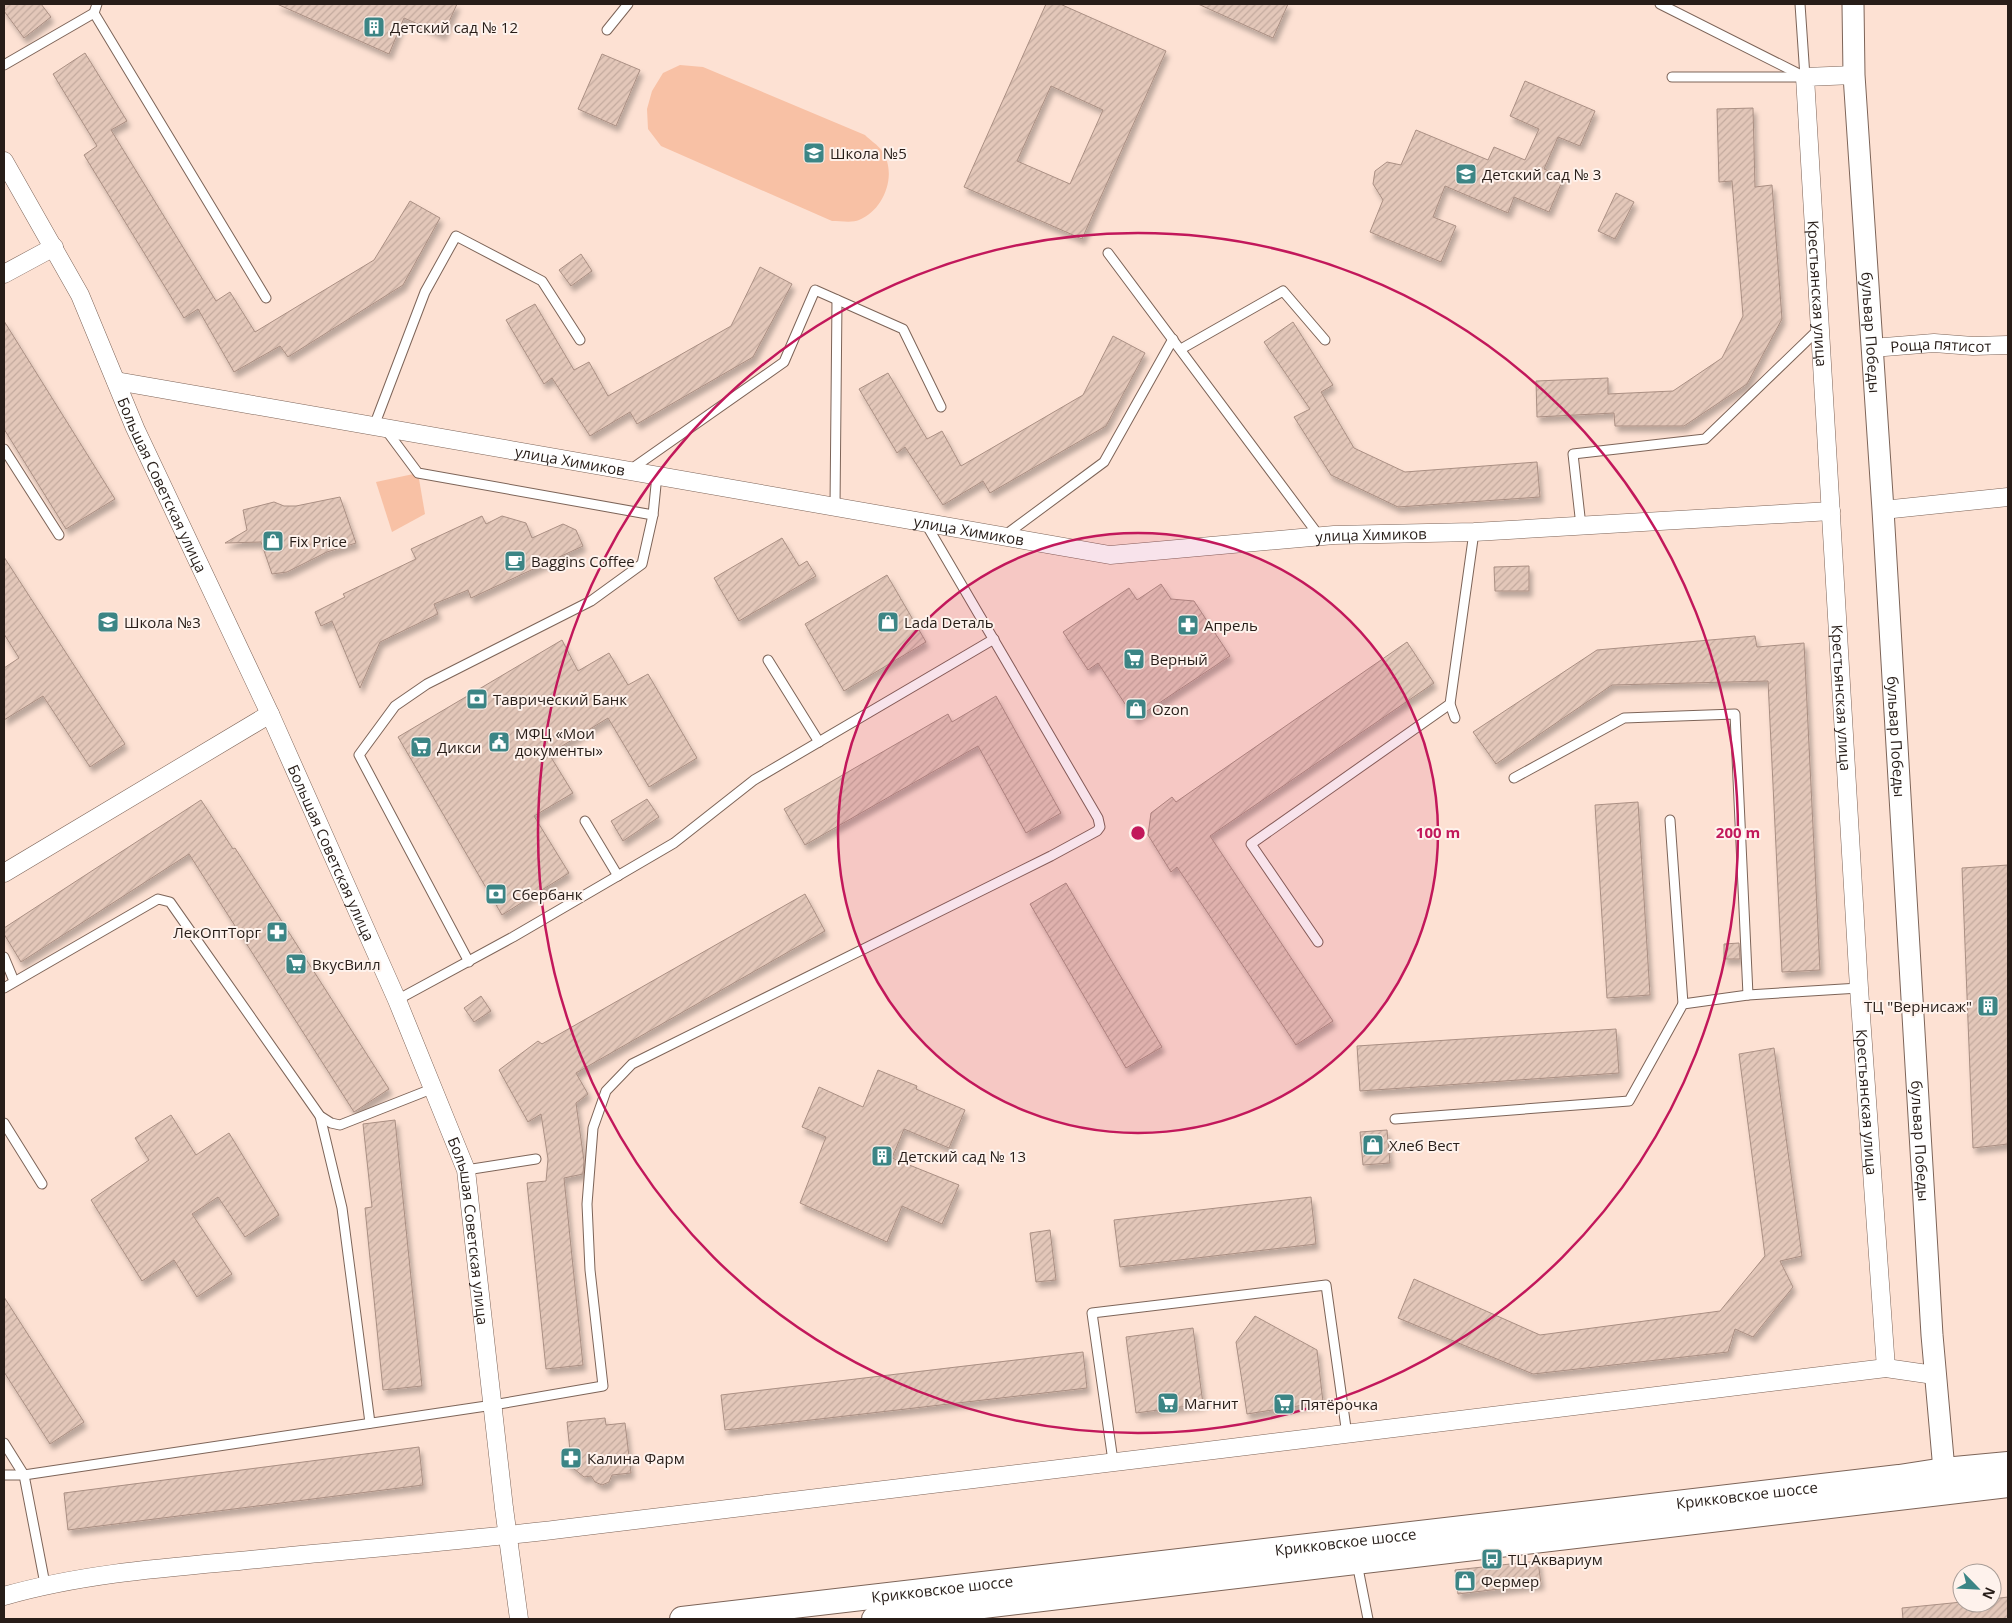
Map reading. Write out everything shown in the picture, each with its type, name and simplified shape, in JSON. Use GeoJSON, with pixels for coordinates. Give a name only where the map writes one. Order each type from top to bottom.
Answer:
{"type":"FeatureCollection","features":[{"type":"Feature","properties":{"kind":"main road","name":"Крикковское шоссе"},"geometry":{"type":"LineString","coordinates":[[682,1619],[1355,1551],[1944,1470],[2008,1464]]}},
{"type":"Feature","properties":{"kind":"main road"},"geometry":{"type":"LineString","coordinates":[[874,1619],[1355,1551],[1663,1524],[2008,1484]]}},
{"type":"Feature","properties":{"kind":"street","name":"бульвар Победы"},"geometry":{"type":"LineString","coordinates":[[1852,4],[1854,75],[1883,510],[1934,1375],[1944,1470]]}},
{"type":"Feature","properties":{"kind":"street"},"geometry":{"type":"LineString","coordinates":[[1805,77],[1854,75]]}},
{"type":"Feature","properties":{"kind":"street","name":"Крестьянская улица"},"geometry":{"type":"LineString","coordinates":[[1805,77],[1858,988],[1886,1368]]}},
{"type":"Feature","properties":{"kind":"street","name":"Большая Советская улица"},"geometry":{"type":"LineString","coordinates":[[4,161],[80,295],[135,428],[270,714],[397,1000],[466,1170],[519,1619]]}},
{"type":"Feature","properties":{"kind":"street"},"geometry":{"type":"LineString","coordinates":[[4,274],[54,247]]}},
{"type":"Feature","properties":{"kind":"street","name":"Роща пятисот"},"geometry":{"type":"LineString","coordinates":[[1872,348],[1934,344],[2008,345]]}},
{"type":"Feature","properties":{"kind":"street","name":"улица Химиков"},"geometry":{"type":"LineString","coordinates":[[116,381],[1110,554],[1320,536],[1474,532],[1831,511]]}},
{"type":"Feature","properties":{"kind":"street"},"geometry":{"type":"LineString","coordinates":[[1883,510],[2008,497]]}},
{"type":"Feature","properties":{"kind":"street"},"geometry":{"type":"LineString","coordinates":[[4,873],[270,714]]}},
{"type":"Feature","properties":{"kind":"street"},"geometry":{"type":"LineString","coordinates":[[4,1596],[45,1584],[116,1572],[508,1535],[1113,1461],[1346,1435],[1886,1368],[1934,1375]]}},
{"type":"Feature","properties":{"kind":"lane"},"geometry":{"type":"LineString","coordinates":[[4,66],[94,14],[97,4]]}},
{"type":"Feature","properties":{"kind":"lane"},"geometry":{"type":"LineString","coordinates":[[607,30],[628,4]]}},
{"type":"Feature","properties":{"kind":"lane"},"geometry":{"type":"LineString","coordinates":[[1660,4],[1805,77]]}},
{"type":"Feature","properties":{"kind":"lane"},"geometry":{"type":"LineString","coordinates":[[1800,4],[1805,77]]}},
{"type":"Feature","properties":{"kind":"lane"},"geometry":{"type":"LineString","coordinates":[[94,14],[266,298]]}},
{"type":"Feature","properties":{"kind":"lane"},"geometry":{"type":"LineString","coordinates":[[1672,77],[1805,77]]}},
{"type":"Feature","properties":{"kind":"lane"},"geometry":{"type":"LineString","coordinates":[[580,340],[542,281],[456,236],[425,292],[379,427],[418,473],[653,515]]}},
{"type":"Feature","properties":{"kind":"lane"},"geometry":{"type":"LineString","coordinates":[[1108,253],[1320,536]]}},
{"type":"Feature","properties":{"kind":"lane"},"geometry":{"type":"LineString","coordinates":[[630,470],[784,362],[815,290],[903,329],[941,407]]}},
{"type":"Feature","properties":{"kind":"lane"},"geometry":{"type":"LineString","coordinates":[[1181,349],[1284,291],[1325,340]]}},
{"type":"Feature","properties":{"kind":"lane"},"geometry":{"type":"LineString","coordinates":[[835,506],[837,300]]}},
{"type":"Feature","properties":{"kind":"lane"},"geometry":{"type":"LineString","coordinates":[[1581,526],[1573,454],[1705,439],[1820,328]]}},
{"type":"Feature","properties":{"kind":"lane"},"geometry":{"type":"LineString","coordinates":[[1004,536],[1104,462],[1173,339]]}},
{"type":"Feature","properties":{"kind":"lane"},"geometry":{"type":"LineString","coordinates":[[4,449],[59,534]]}},
{"type":"Feature","properties":{"kind":"lane"},"geometry":{"type":"LineString","coordinates":[[469,962],[359,755],[395,706],[427,684],[591,601],[642,564],[653,515],[658,475]]}},
{"type":"Feature","properties":{"kind":"lane"},"geometry":{"type":"LineString","coordinates":[[4,1475],[24,1475],[493,1405],[603,1386],[590,1270],[587,1204],[593,1128],[606,1091],[632,1064],[1051,856],[1097,831],[1100,827],[1098,818],[924,522]]}},
{"type":"Feature","properties":{"kind":"lane"},"geometry":{"type":"LineString","coordinates":[[1455,718],[1450,704],[1474,532]]}},
{"type":"Feature","properties":{"kind":"lane"},"geometry":{"type":"LineString","coordinates":[[397,1000],[469,962],[674,843],[754,780],[994,639]]}},
{"type":"Feature","properties":{"kind":"lane"},"geometry":{"type":"LineString","coordinates":[[768,660],[819,742]]}},
{"type":"Feature","properties":{"kind":"lane"},"geometry":{"type":"LineString","coordinates":[[1318,942],[1251,844],[1450,704]]}},
{"type":"Feature","properties":{"kind":"lane"},"geometry":{"type":"LineString","coordinates":[[1514,778],[1624,718],[1735,714],[1748,995]]}},
{"type":"Feature","properties":{"kind":"lane"},"geometry":{"type":"LineString","coordinates":[[1395,1119],[1629,1101],[1683,1004],[1670,820]]}},
{"type":"Feature","properties":{"kind":"lane"},"geometry":{"type":"LineString","coordinates":[[585,821],[618,876]]}},
{"type":"Feature","properties":{"kind":"lane"},"geometry":{"type":"LineString","coordinates":[[4,988],[158,899],[170,902],[320,1116],[342,1208],[370,1423]]}},
{"type":"Feature","properties":{"kind":"lane"},"geometry":{"type":"LineString","coordinates":[[4,957],[14,981]]}},
{"type":"Feature","properties":{"kind":"lane"},"geometry":{"type":"LineString","coordinates":[[1683,1004],[1748,995],[1858,988]]}},
{"type":"Feature","properties":{"kind":"lane"},"geometry":{"type":"LineString","coordinates":[[320,1116],[340,1125],[434,1088]]}},
{"type":"Feature","properties":{"kind":"lane"},"geometry":{"type":"LineString","coordinates":[[4,1124],[42,1184]]}},
{"type":"Feature","properties":{"kind":"lane"},"geometry":{"type":"LineString","coordinates":[[466,1170],[536,1159]]}},
{"type":"Feature","properties":{"kind":"lane"},"geometry":{"type":"LineString","coordinates":[[1113,1461],[1092,1313],[1326,1285],[1346,1435]]}},
{"type":"Feature","properties":{"kind":"lane"},"geometry":{"type":"LineString","coordinates":[[4,1443],[24,1475],[45,1584]]}},
{"type":"Feature","properties":{"kind":"lane"},"geometry":{"type":"LineString","coordinates":[[1355,1551],[1368,1619]]}},
{"type":"Feature","properties":{"kind":"shaded area"},"geometry":{"type":"Polygon","coordinates":[[[680,65],[703,67],[865,135],[882,151],[887,160],[888,180],[881,200],[868,215],[859,220],[850,222],[832,221],[661,146],[648,129],[647,109],[652,91],[663,73],[680,65]]]}},
{"type":"Feature","properties":{"kind":"shaded area"},"geometry":{"type":"Polygon","coordinates":[[[418,473],[425,514],[392,532],[376,482],[418,473]]]}},
{"type":"Feature","properties":{"kind":"building"},"geometry":{"type":"Polygon","coordinates":[[[4,4],[41,4],[51,17],[24,38],[4,11],[4,4]]]}},
{"type":"Feature","properties":{"kind":"building","name":"Детский сад № 12"},"geometry":{"type":"Polygon","coordinates":[[[277,4],[457,4],[443,35],[404,18],[389,54],[277,4]]]}},
{"type":"Feature","properties":{"kind":"building"},"geometry":{"type":"Polygon","coordinates":[[[1046,4],[1060,4],[1166,51],[1082,239],[964,187],[1046,4]],[[1051,86],[1017,161],[1070,184],[1103,110],[1051,86]]]}},
{"type":"Feature","properties":{"kind":"building"},"geometry":{"type":"Polygon","coordinates":[[[1198,4],[1288,4],[1273,38],[1198,4]]]}},
{"type":"Feature","properties":{"kind":"building"},"geometry":{"type":"Polygon","coordinates":[[[85,53],[127,121],[111,130],[216,301],[230,292],[255,332],[374,260],[410,201],[440,218],[403,285],[288,357],[280,346],[234,372],[198,309],[184,318],[84,155],[97,146],[53,74],[85,53]]]}},
{"type":"Feature","properties":{"kind":"building"},"geometry":{"type":"Polygon","coordinates":[[[602,54],[640,70],[616,126],[578,109],[602,54]]]}},
{"type":"Feature","properties":{"kind":"building","name":"Детский сад № 3"},"geometry":{"type":"Polygon","coordinates":[[[1525,81],[1595,111],[1580,146],[1558,137],[1544,169],[1564,177],[1549,212],[1514,197],[1508,213],[1445,186],[1433,217],[1456,226],[1441,262],[1370,232],[1383,200],[1373,184],[1375,171],[1387,162],[1401,165],[1416,130],[1488,160],[1494,147],[1525,160],[1539,129],[1510,116],[1525,81]]]}},
{"type":"Feature","properties":{"kind":"building"},"geometry":{"type":"Polygon","coordinates":[[[1753,108],[1755,187],[1772,185],[1782,319],[1747,384],[1684,426],[1615,426],[1614,413],[1537,417],[1536,381],[1608,378],[1608,394],[1673,391],[1722,358],[1743,316],[1732,181],[1719,182],[1717,109],[1753,108]]]}},
{"type":"Feature","properties":{"kind":"building"},"geometry":{"type":"Polygon","coordinates":[[[1616,193],[1634,202],[1615,239],[1598,231],[1616,193]]]}},
{"type":"Feature","properties":{"kind":"building"},"geometry":{"type":"Polygon","coordinates":[[[581,254],[592,271],[571,286],[559,270],[581,254]]]}},
{"type":"Feature","properties":{"kind":"building"},"geometry":{"type":"Polygon","coordinates":[[[760,267],[792,284],[753,357],[637,424],[630,412],[590,436],[552,378],[544,384],[506,320],[535,304],[574,370],[589,362],[608,396],[731,326],[760,267]]]}},
{"type":"Feature","properties":{"kind":"building"},"geometry":{"type":"Polygon","coordinates":[[[4,321],[115,499],[66,529],[4,429],[4,321]]]}},
{"type":"Feature","properties":{"kind":"building"},"geometry":{"type":"Polygon","coordinates":[[[1293,322],[1333,385],[1321,392],[1354,448],[1405,472],[1537,462],[1540,497],[1398,507],[1331,475],[1294,417],[1310,409],[1264,342],[1293,322]]]}},
{"type":"Feature","properties":{"kind":"building"},"geometry":{"type":"Polygon","coordinates":[[[1113,336],[1145,353],[1106,426],[990,493],[983,481],[943,505],[905,447],[897,453],[859,389],[888,373],[927,439],[942,431],[961,466],[1083,395],[1113,336]]]}},
{"type":"Feature","properties":{"kind":"building"},"geometry":{"type":"Polygon","coordinates":[[[340,497],[356,543],[327,552],[287,572],[272,574],[261,542],[225,543],[247,530],[243,510],[274,502],[284,506],[296,506],[340,497]]]}},
{"type":"Feature","properties":{"kind":"building"},"geometry":{"type":"Polygon","coordinates":[[[482,516],[486,524],[502,516],[526,523],[532,538],[563,524],[576,530],[583,546],[471,598],[468,590],[434,604],[438,614],[380,642],[360,688],[332,621],[321,626],[315,612],[345,597],[343,594],[416,559],[411,549],[482,516]]]}},
{"type":"Feature","properties":{"kind":"building"},"geometry":{"type":"Polygon","coordinates":[[[782,538],[799,566],[807,561],[816,576],[739,621],[714,578],[782,538]]]}},
{"type":"Feature","properties":{"kind":"building"},"geometry":{"type":"Polygon","coordinates":[[[4,557],[125,744],[90,767],[43,696],[4,720],[4,668],[19,658],[4,634],[4,557]]]}},
{"type":"Feature","properties":{"kind":"building"},"geometry":{"type":"Polygon","coordinates":[[[1529,566],[1529,591],[1495,591],[1494,567],[1529,566]]]}},
{"type":"Feature","properties":{"kind":"building"},"geometry":{"type":"Polygon","coordinates":[[[887,575],[926,642],[844,691],[805,624],[887,575]]]}},
{"type":"Feature","properties":{"kind":"building"},"geometry":{"type":"Polygon","coordinates":[[[1161,584],[1171,599],[1194,601],[1230,656],[1135,719],[1098,663],[1088,670],[1063,632],[1129,588],[1137,600],[1161,584]]]}},
{"type":"Feature","properties":{"kind":"building"},"geometry":{"type":"Polygon","coordinates":[[[1755,636],[1757,647],[1804,643],[1820,970],[1782,972],[1768,681],[1612,685],[1496,764],[1473,732],[1597,650],[1755,636]]]}},
{"type":"Feature","properties":{"kind":"building"},"geometry":{"type":"Polygon","coordinates":[[[562,640],[578,671],[609,653],[628,685],[648,674],[697,758],[649,787],[608,718],[549,754],[573,793],[534,816],[569,873],[502,915],[398,737],[562,640]]]}},
{"type":"Feature","properties":{"kind":"building"},"geometry":{"type":"Polygon","coordinates":[[[1407,642],[1434,683],[1210,836],[1333,1021],[1296,1045],[1177,867],[1171,872],[1148,835],[1151,813],[1172,797],[1176,802],[1407,642]]]}},
{"type":"Feature","properties":{"kind":"building"},"geometry":{"type":"Polygon","coordinates":[[[996,696],[1061,813],[1026,833],[978,746],[805,845],[784,809],[948,714],[952,722],[996,696]]]}},
{"type":"Feature","properties":{"kind":"building"},"geometry":{"type":"Polygon","coordinates":[[[647,799],[659,817],[623,841],[611,821],[647,799]]]}},
{"type":"Feature","properties":{"kind":"building"},"geometry":{"type":"Polygon","coordinates":[[[201,800],[233,849],[235,848],[389,1089],[354,1112],[189,854],[21,962],[4,934],[4,928],[201,800]]]}},
{"type":"Feature","properties":{"kind":"building"},"geometry":{"type":"Polygon","coordinates":[[[1638,802],[1650,995],[1607,998],[1595,805],[1638,802]]]}},
{"type":"Feature","properties":{"kind":"building","name":"ТЦ \"Вернисаж\""},"geometry":{"type":"Polygon","coordinates":[[[2008,865],[2008,1144],[1973,1148],[1962,868],[2008,865]]]}},
{"type":"Feature","properties":{"kind":"building"},"geometry":{"type":"Polygon","coordinates":[[[1066,883],[1162,1047],[1126,1068],[1030,904],[1066,883]]]}},
{"type":"Feature","properties":{"kind":"building"},"geometry":{"type":"Polygon","coordinates":[[[805,894],[825,931],[576,1073],[588,1094],[576,1103],[584,1161],[583,1174],[564,1178],[583,1365],[546,1369],[527,1183],[546,1181],[548,1159],[541,1114],[528,1122],[499,1070],[538,1041],[542,1044],[805,894]]]}},
{"type":"Feature","properties":{"kind":"building"},"geometry":{"type":"Polygon","coordinates":[[[1739,943],[1740,959],[1724,959],[1724,944],[1739,943]]]}},
{"type":"Feature","properties":{"kind":"building"},"geometry":{"type":"Polygon","coordinates":[[[481,996],[491,1011],[474,1022],[464,1008],[481,996]]]}},
{"type":"Feature","properties":{"kind":"building"},"geometry":{"type":"Polygon","coordinates":[[[1616,1029],[1619,1073],[1360,1091],[1357,1046],[1616,1029]]]}},
{"type":"Feature","properties":{"kind":"building"},"geometry":{"type":"Polygon","coordinates":[[[1774,1048],[1802,1256],[1780,1261],[1793,1287],[1753,1337],[1735,1329],[1728,1352],[1533,1374],[1398,1318],[1414,1279],[1540,1335],[1720,1311],[1765,1256],[1739,1054],[1774,1048]]]}},
{"type":"Feature","properties":{"kind":"building","name":"Детский сад № 13"},"geometry":{"type":"Polygon","coordinates":[[[878,1070],[917,1086],[916,1089],[965,1110],[949,1148],[904,1129],[892,1158],[959,1185],[942,1224],[902,1206],[887,1242],[800,1203],[826,1137],[802,1127],[819,1087],[863,1107],[878,1070]]]}},
{"type":"Feature","properties":{"kind":"building"},"geometry":{"type":"Polygon","coordinates":[[[171,1115],[196,1155],[229,1133],[279,1215],[245,1237],[218,1197],[192,1214],[232,1274],[197,1297],[174,1260],[142,1281],[91,1200],[149,1160],[135,1138],[171,1115]]]}},
{"type":"Feature","properties":{"kind":"building"},"geometry":{"type":"Polygon","coordinates":[[[395,1120],[422,1386],[383,1390],[365,1208],[372,1207],[363,1124],[395,1120]]]}},
{"type":"Feature","properties":{"kind":"building"},"geometry":{"type":"Polygon","coordinates":[[[1387,1130],[1390,1163],[1363,1165],[1360,1132],[1387,1130]]]}},
{"type":"Feature","properties":{"kind":"building"},"geometry":{"type":"Polygon","coordinates":[[[1311,1197],[1316,1244],[1120,1267],[1114,1220],[1311,1197]]]}},
{"type":"Feature","properties":{"kind":"building"},"geometry":{"type":"Polygon","coordinates":[[[1050,1230],[1056,1280],[1036,1282],[1030,1233],[1050,1230]]]}},
{"type":"Feature","properties":{"kind":"building"},"geometry":{"type":"Polygon","coordinates":[[[4,1297],[84,1422],[50,1444],[4,1372],[4,1297]]]}},
{"type":"Feature","properties":{"kind":"building"},"geometry":{"type":"Polygon","coordinates":[[[1255,1316],[1317,1350],[1323,1402],[1247,1414],[1236,1342],[1255,1316]]]}},
{"type":"Feature","properties":{"kind":"building"},"geometry":{"type":"Polygon","coordinates":[[[1193,1328],[1203,1404],[1136,1413],[1126,1337],[1193,1328]]]}},
{"type":"Feature","properties":{"kind":"building"},"geometry":{"type":"Polygon","coordinates":[[[1083,1352],[1087,1388],[725,1430],[721,1395],[1083,1352]]]}},
{"type":"Feature","properties":{"kind":"building"},"geometry":{"type":"Polygon","coordinates":[[[605,1418],[606,1425],[625,1423],[631,1473],[612,1475],[609,1482],[602,1485],[595,1482],[591,1476],[584,1477],[563,1460],[570,1451],[567,1422],[605,1418]]]}},
{"type":"Feature","properties":{"kind":"building"},"geometry":{"type":"Polygon","coordinates":[[[419,1447],[423,1485],[68,1530],[64,1493],[419,1447]]]}},
{"type":"Feature","properties":{"kind":"building"},"geometry":{"type":"Polygon","coordinates":[[[1538,1561],[1541,1584],[1458,1594],[1455,1570],[1538,1561]]]}},
{"type":"Feature","properties":{"kind":"building"},"geometry":{"type":"Polygon","coordinates":[[[2008,1597],[2008,1619],[1903,1619],[1902,1608],[1952,1603],[1952,1613],[2002,1613],[2002,1598],[2008,1597]]]}},
{"type":"Feature","properties":{"kind":"place","name":"Детский сад № 12"},"geometry":{"type":"Point","coordinates":[374,27]}},
{"type":"Feature","properties":{"kind":"place","name":"Школа №5"},"geometry":{"type":"Point","coordinates":[814,153]}},
{"type":"Feature","properties":{"kind":"place","name":"Детский сад № 3"},"geometry":{"type":"Point","coordinates":[1466,174]}},
{"type":"Feature","properties":{"kind":"place","name":"Fix Price"},"geometry":{"type":"Point","coordinates":[273,541]}},
{"type":"Feature","properties":{"kind":"place","name":"Baggins Coffee"},"geometry":{"type":"Point","coordinates":[515,561]}},
{"type":"Feature","properties":{"kind":"place","name":"Школа №3"},"geometry":{"type":"Point","coordinates":[108,622]}},
{"type":"Feature","properties":{"kind":"place","name":"Lada Dеталь"},"geometry":{"type":"Point","coordinates":[888,622]}},
{"type":"Feature","properties":{"kind":"place","name":"Апрель"},"geometry":{"type":"Point","coordinates":[1188,625]}},
{"type":"Feature","properties":{"kind":"place","name":"Верный"},"geometry":{"type":"Point","coordinates":[1134,659]}},
{"type":"Feature","properties":{"kind":"place","name":"Таврический Банк"},"geometry":{"type":"Point","coordinates":[477,699]}},
{"type":"Feature","properties":{"kind":"place","name":"Ozon"},"geometry":{"type":"Point","coordinates":[1136,709]}},
{"type":"Feature","properties":{"kind":"place","name":"МФЦ «Мои документы»"},"geometry":{"type":"Point","coordinates":[499,742]}},
{"type":"Feature","properties":{"kind":"place","name":"Дикси"},"geometry":{"type":"Point","coordinates":[421,747]}},
{"type":"Feature","properties":{"kind":"place","name":"Сбербанк"},"geometry":{"type":"Point","coordinates":[496,894]}},
{"type":"Feature","properties":{"kind":"place","name":"ЛекОптТорг"},"geometry":{"type":"Point","coordinates":[277,932]}},
{"type":"Feature","properties":{"kind":"place","name":"ВкусВилл"},"geometry":{"type":"Point","coordinates":[296,964]}},
{"type":"Feature","properties":{"kind":"place","name":"ТЦ \"Вернисаж\""},"geometry":{"type":"Point","coordinates":[1988,1006]}},
{"type":"Feature","properties":{"kind":"place","name":"Хлеб Вест"},"geometry":{"type":"Point","coordinates":[1373,1145]}},
{"type":"Feature","properties":{"kind":"place","name":"Детский сад № 13"},"geometry":{"type":"Point","coordinates":[882,1156]}},
{"type":"Feature","properties":{"kind":"place","name":"Магнит"},"geometry":{"type":"Point","coordinates":[1168,1403]}},
{"type":"Feature","properties":{"kind":"place","name":"Пятёрочка"},"geometry":{"type":"Point","coordinates":[1284,1404]}},
{"type":"Feature","properties":{"kind":"place","name":"Калина Фарм"},"geometry":{"type":"Point","coordinates":[571,1458]}},
{"type":"Feature","properties":{"kind":"place","name":"ТЦ Аквариум"},"geometry":{"type":"Point","coordinates":[1492,1559]}},
{"type":"Feature","properties":{"kind":"place","name":"Фермер"},"geometry":{"type":"Point","coordinates":[1465,1581]}}]}
